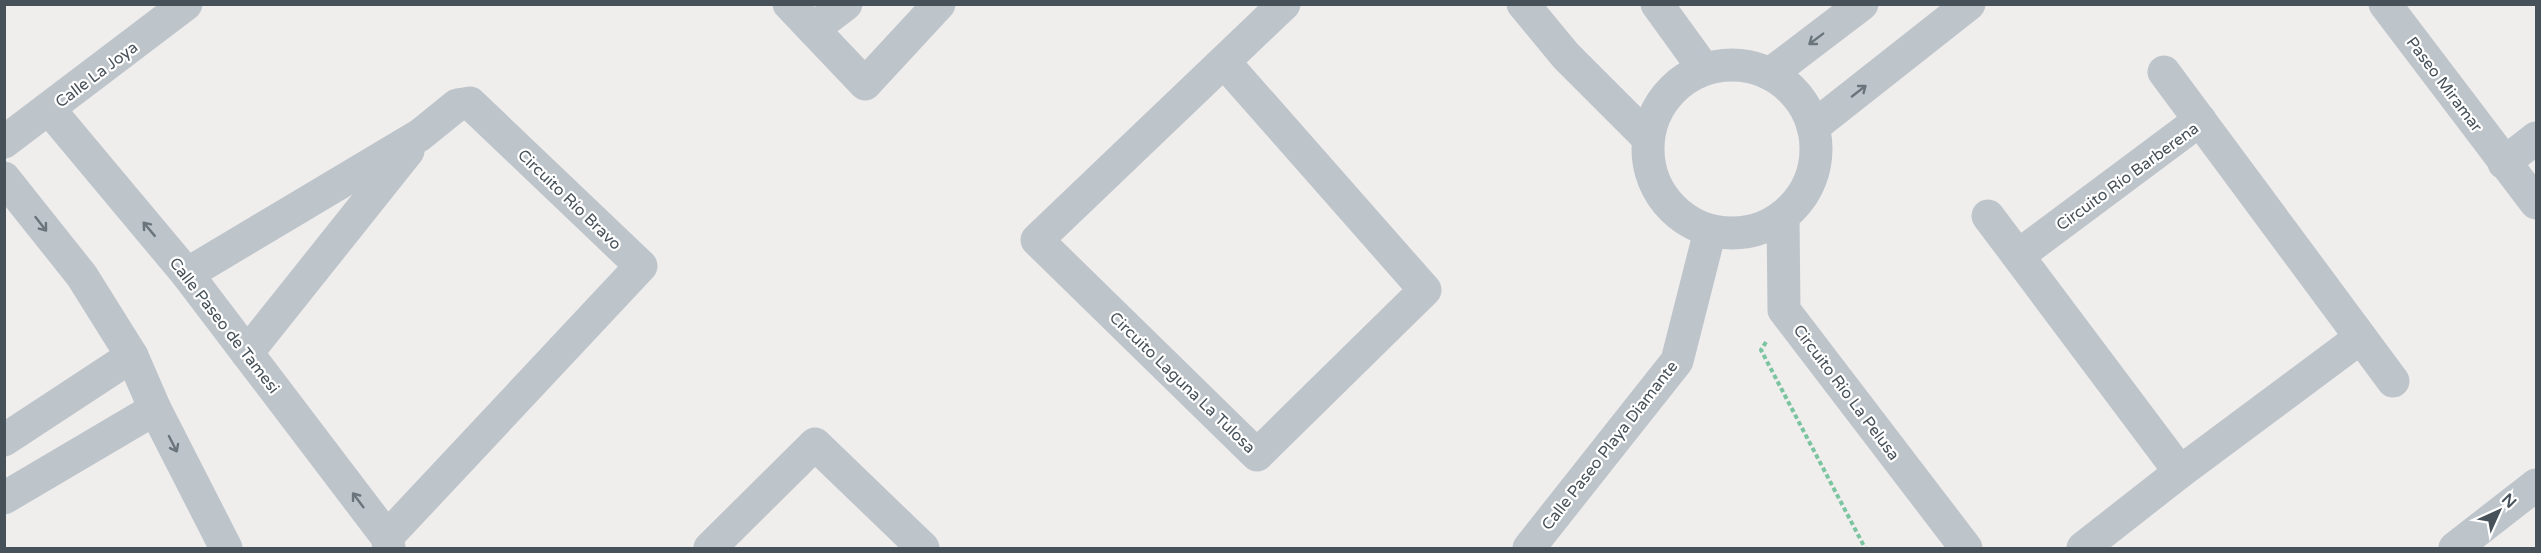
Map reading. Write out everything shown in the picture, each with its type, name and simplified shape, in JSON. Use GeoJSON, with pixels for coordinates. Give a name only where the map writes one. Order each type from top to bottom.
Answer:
{"type":"FeatureCollection","features":[{"type":"Feature","properties":{"kind":"street","name":"Calle La Joya"},"geometry":{"type":"LineString","coordinates":[[4,142],[186,4]]}},
{"type":"Feature","properties":{"kind":"street"},"geometry":{"type":"LineString","coordinates":[[789,4],[865,84],[939,4]]}},
{"type":"Feature","properties":{"kind":"street"},"geometry":{"type":"LineString","coordinates":[[813,29],[846,4]]}},
{"type":"Feature","properties":{"kind":"street","name":"Circuito Laguna La Tulosa"},"geometry":{"type":"LineString","coordinates":[[1225,63],[1425,290],[1257,455],[1037,240],[1225,63],[1256,29],[1284,4]]}},
{"type":"Feature","properties":{"kind":"street"},"geometry":{"type":"LineString","coordinates":[[1523,4],[1566,56],[1651,127]]}},
{"type":"Feature","properties":{"kind":"street"},"geometry":{"type":"LineString","coordinates":[[1657,4],[1693,75]]}},
{"type":"Feature","properties":{"kind":"street"},"geometry":{"type":"LineString","coordinates":[[1770,74],[1862,4]]}},
{"type":"Feature","properties":{"kind":"street"},"geometry":{"type":"LineString","coordinates":[[1813,127],[1969,4]]}},
{"type":"Feature","properties":{"kind":"street","name":"Paseo Miramar"},"geometry":{"type":"LineString","coordinates":[[2385,4],[2536,203]]}},
{"type":"Feature","properties":{"kind":"street"},"geometry":{"type":"LineString","coordinates":[[1726,65],[1748,67],[1770,74],[1788,87],[1804,105],[1813,127],[1817,152],[1812,177],[1800,200],[1777,220],[1760,230],[1722,232],[1687,221],[1669,205],[1656,185],[1648,162],[1651,127],[1666,96],[1693,75],[1726,65]]}},
{"type":"Feature","properties":{"kind":"street"},"geometry":{"type":"LineString","coordinates":[[2164,72],[2200,120]]}},
{"type":"Feature","properties":{"kind":"street","name":"Circuito Río Bravo"},"geometry":{"type":"LineString","coordinates":[[187,274],[420,135],[457,105],[470,103],[641,266],[388,543]]}},
{"type":"Feature","properties":{"kind":"street","name":"Calle Paseo de Tamesi"},"geometry":{"type":"LineString","coordinates":[[49,109],[187,274],[388,543]]}},
{"type":"Feature","properties":{"kind":"street","name":"Circuito Río Barberena"},"geometry":{"type":"LineString","coordinates":[[2019,255],[2200,120],[2393,381]]}},
{"type":"Feature","properties":{"kind":"street"},"geometry":{"type":"LineString","coordinates":[[247,353],[420,135]]}},
{"type":"Feature","properties":{"kind":"street"},"geometry":{"type":"LineString","coordinates":[[2505,163],[2536,138]]}},
{"type":"Feature","properties":{"kind":"street"},"geometry":{"type":"LineString","coordinates":[[4,178],[82,276],[132,357],[155,409],[226,549]]}},
{"type":"Feature","properties":{"kind":"street"},"geometry":{"type":"LineString","coordinates":[[1988,216],[2180,472]]}},
{"type":"Feature","properties":{"kind":"street","name":"Circuito Rio La Pelusa"},"geometry":{"type":"LineString","coordinates":[[1777,220],[1784,310],[1966,549]]}},
{"type":"Feature","properties":{"kind":"street","name":"Calle Paseo Playa Diamante"},"geometry":{"type":"LineString","coordinates":[[1530,549],[1677,361],[1722,232]]}},
{"type":"Feature","properties":{"kind":"street"},"geometry":{"type":"LineString","coordinates":[[2084,549],[2180,472],[2360,338]]}},
{"type":"Feature","properties":{"kind":"street"},"geometry":{"type":"LineString","coordinates":[[4,440],[132,357]]}},
{"type":"Feature","properties":{"kind":"street"},"geometry":{"type":"LineString","coordinates":[[4,498],[155,409]]}},
{"type":"Feature","properties":{"kind":"street"},"geometry":{"type":"LineString","coordinates":[[710,549],[815,444],[923,549]]}},
{"type":"Feature","properties":{"kind":"street"},"geometry":{"type":"LineString","coordinates":[[2455,549],[2536,485]]}},
{"type":"Feature","properties":{"kind":"path"},"geometry":{"type":"LineString","coordinates":[[1784,310],[1761,350],[1865,549]]}}]}
